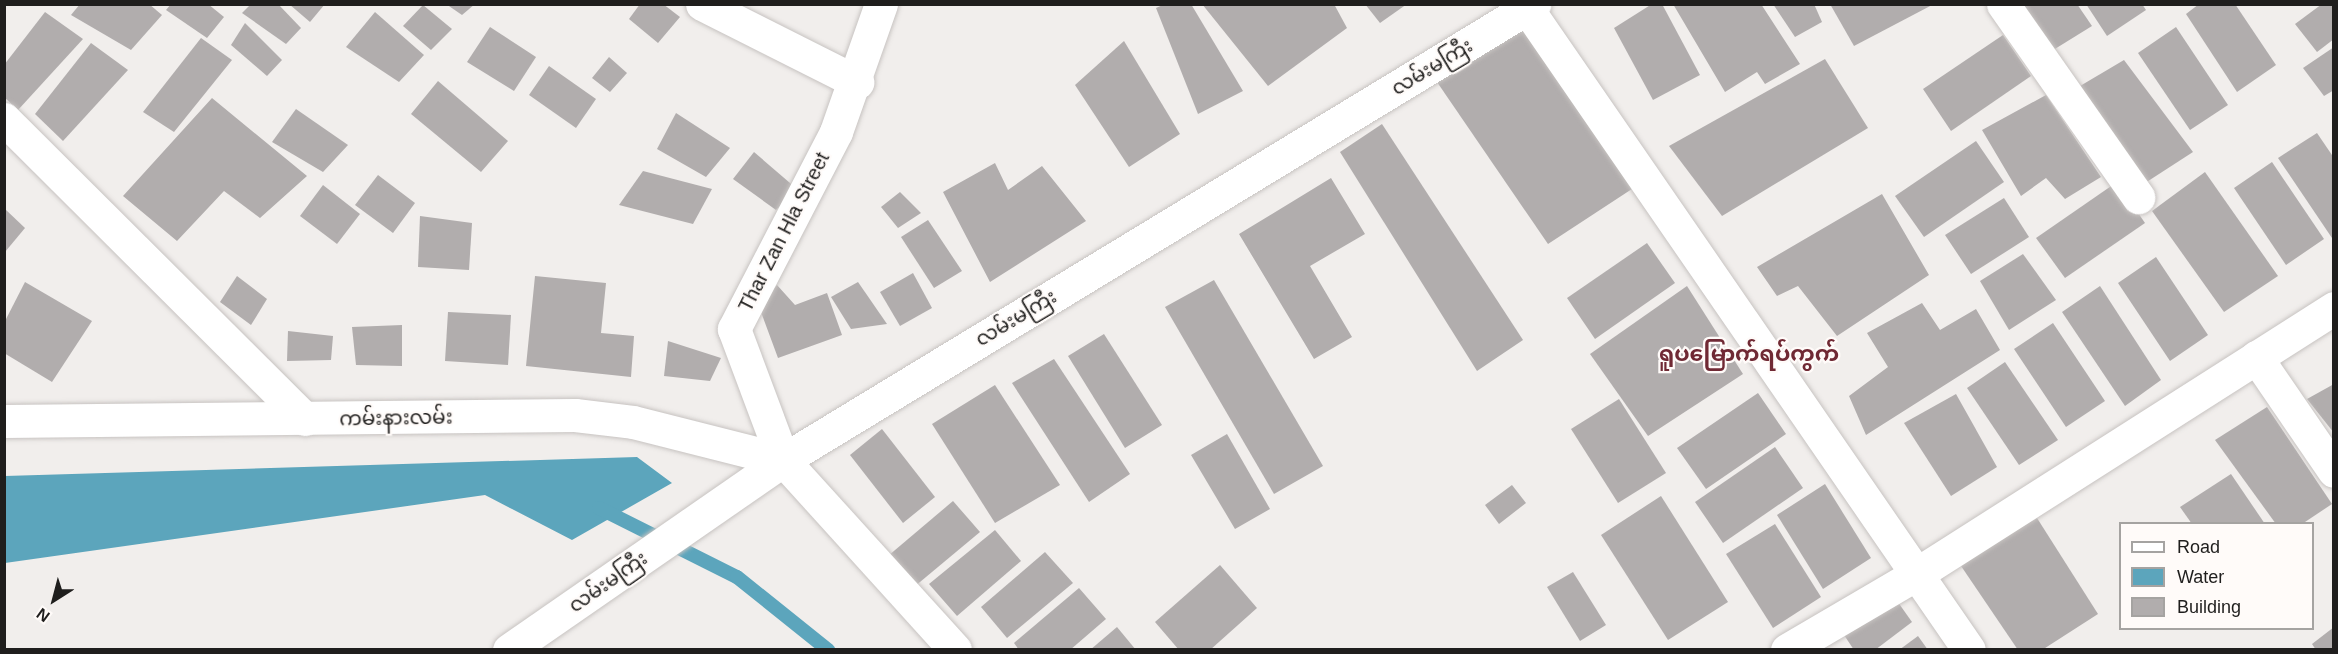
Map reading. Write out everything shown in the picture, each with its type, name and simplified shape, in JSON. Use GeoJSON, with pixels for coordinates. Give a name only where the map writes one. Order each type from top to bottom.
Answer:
{"type":"FeatureCollection","features":[{"type":"Feature","properties":{"kind":"street"},"geometry":{"type":"LineString","coordinates":[[702,4],[857,82]]}},
{"type":"Feature","properties":{"kind":"street","name":"Thar Zan Hla Street"},"geometry":{"type":"LineString","coordinates":[[783,460],[734,329],[857,82],[881,4]]}},
{"type":"Feature","properties":{"kind":"street"},"geometry":{"type":"LineString","coordinates":[[2003,4],[2138,197]]}},
{"type":"Feature","properties":{"kind":"street"},"geometry":{"type":"LineString","coordinates":[[1529,6],[1915,576],[1969,650]]}},
{"type":"Feature","properties":{"kind":"street","name":"လမ်းမကြီး"},"geometry":{"type":"LineString","coordinates":[[522,642],[783,460],[1529,6]]}},
{"type":"Feature","properties":{"kind":"street"},"geometry":{"type":"LineString","coordinates":[[4,119],[305,419]]}},
{"type":"Feature","properties":{"kind":"street"},"geometry":{"type":"LineString","coordinates":[[1786,650],[1915,576],[2334,308]]}},
{"type":"Feature","properties":{"kind":"street"},"geometry":{"type":"LineString","coordinates":[[2256,357],[2334,471]]}},
{"type":"Feature","properties":{"kind":"street","name":"ကမ်းနားလမ်း"},"geometry":{"type":"LineString","coordinates":[[4,421],[576,415],[633,422],[783,460]]}},
{"type":"Feature","properties":{"kind":"street"},"geometry":{"type":"LineString","coordinates":[[783,460],[955,650]]}},
{"type":"Feature","properties":{"kind":"water"},"geometry":{"type":"Polygon","coordinates":[[[637,457],[672,483],[572,540],[485,495],[5,563],[5,476],[637,457]]]}},
{"type":"Feature","properties":{"kind":"building"},"geometry":{"type":"Polygon","coordinates":[[[80,4],[149,4],[162,15],[131,50],[71,15],[80,4]]]}},
{"type":"Feature","properties":{"kind":"building"},"geometry":{"type":"Polygon","coordinates":[[[171,4],[208,4],[224,17],[207,38],[166,10],[171,4]]]}},
{"type":"Feature","properties":{"kind":"building"},"geometry":{"type":"Polygon","coordinates":[[[251,4],[278,4],[301,28],[286,44],[242,13],[251,4]]]}},
{"type":"Feature","properties":{"kind":"building"},"geometry":{"type":"Polygon","coordinates":[[[289,4],[325,4],[310,22],[289,4]]]}},
{"type":"Feature","properties":{"kind":"building"},"geometry":{"type":"Polygon","coordinates":[[[446,4],[475,4],[462,15],[446,4]]]}},
{"type":"Feature","properties":{"kind":"building"},"geometry":{"type":"Polygon","coordinates":[[[640,4],[663,4],[680,17],[658,43],[629,19],[640,4]]]}},
{"type":"Feature","properties":{"kind":"building"},"geometry":{"type":"Polygon","coordinates":[[[1165,4],[1191,4],[1243,91],[1198,114],[1156,8],[1165,4]]]}},
{"type":"Feature","properties":{"kind":"building"},"geometry":{"type":"Polygon","coordinates":[[[1202,4],[1334,4],[1347,28],[1268,86],[1202,4]]]}},
{"type":"Feature","properties":{"kind":"building"},"geometry":{"type":"Polygon","coordinates":[[[1365,4],[1407,4],[1380,23],[1365,4]]]}},
{"type":"Feature","properties":{"kind":"building"},"geometry":{"type":"Polygon","coordinates":[[[1652,4],[1662,4],[1700,75],[1653,100],[1614,28],[1652,4]]]}},
{"type":"Feature","properties":{"kind":"building"},"geometry":{"type":"Polygon","coordinates":[[[1673,4],[1761,4],[1800,64],[1765,84],[1757,72],[1725,92],[1673,4]]]}},
{"type":"Feature","properties":{"kind":"building"},"geometry":{"type":"Polygon","coordinates":[[[1773,4],[1814,4],[1822,22],[1795,37],[1773,4]]]}},
{"type":"Feature","properties":{"kind":"building"},"geometry":{"type":"Polygon","coordinates":[[[1830,4],[1934,4],[1854,46],[1830,4]]]}},
{"type":"Feature","properties":{"kind":"building"},"geometry":{"type":"Polygon","coordinates":[[[2025,4],[2077,4],[2092,26],[2050,52],[2021,7],[2025,4]]]}},
{"type":"Feature","properties":{"kind":"building"},"geometry":{"type":"Polygon","coordinates":[[[2086,4],[2142,4],[2146,10],[2107,36],[2086,4]]]}},
{"type":"Feature","properties":{"kind":"building"},"geometry":{"type":"Polygon","coordinates":[[[2199,4],[2235,4],[2276,65],[2237,92],[2186,14],[2199,4]]]}},
{"type":"Feature","properties":{"kind":"building"},"geometry":{"type":"Polygon","coordinates":[[[2322,4],[2334,4],[2334,39],[2317,52],[2295,24],[2322,4]]]}},
{"type":"Feature","properties":{"kind":"building"},"geometry":{"type":"Polygon","coordinates":[[[423,5],[452,29],[431,50],[403,26],[423,5]]]}},
{"type":"Feature","properties":{"kind":"building"},"geometry":{"type":"Polygon","coordinates":[[[45,12],[83,39],[18,110],[4,97],[4,65],[45,12]]]}},
{"type":"Feature","properties":{"kind":"building"},"geometry":{"type":"Polygon","coordinates":[[[375,12],[424,55],[399,82],[346,47],[375,12]]]}},
{"type":"Feature","properties":{"kind":"building"},"geometry":{"type":"Polygon","coordinates":[[[1527,22],[1635,187],[1548,244],[1437,82],[1527,22]]]}},
{"type":"Feature","properties":{"kind":"building"},"geometry":{"type":"Polygon","coordinates":[[[245,23],[282,60],[267,76],[231,45],[245,23]]]}},
{"type":"Feature","properties":{"kind":"building"},"geometry":{"type":"Polygon","coordinates":[[[490,27],[536,57],[514,91],[467,62],[490,27]]]}},
{"type":"Feature","properties":{"kind":"building"},"geometry":{"type":"Polygon","coordinates":[[[2176,27],[2228,105],[2190,130],[2138,53],[2176,27]]]}},
{"type":"Feature","properties":{"kind":"building"},"geometry":{"type":"Polygon","coordinates":[[[2003,35],[2031,76],[1951,131],[1923,89],[2003,35]]]}},
{"type":"Feature","properties":{"kind":"building"},"geometry":{"type":"Polygon","coordinates":[[[201,38],[232,60],[174,132],[143,112],[201,38]]]}},
{"type":"Feature","properties":{"kind":"building"},"geometry":{"type":"Polygon","coordinates":[[[1124,41],[1180,134],[1129,167],[1075,85],[1124,41]]]}},
{"type":"Feature","properties":{"kind":"building"},"geometry":{"type":"Polygon","coordinates":[[[91,43],[128,70],[63,141],[35,114],[91,43]]]}},
{"type":"Feature","properties":{"kind":"building"},"geometry":{"type":"Polygon","coordinates":[[[2334,47],[2334,90],[2324,96],[2303,68],[2334,47]]]}},
{"type":"Feature","properties":{"kind":"building"},"geometry":{"type":"Polygon","coordinates":[[[609,57],[627,73],[610,92],[592,78],[609,57]]]}},
{"type":"Feature","properties":{"kind":"building"},"geometry":{"type":"Polygon","coordinates":[[[1825,59],[1868,128],[1722,216],[1669,146],[1825,59]]]}},
{"type":"Feature","properties":{"kind":"building"},"geometry":{"type":"Polygon","coordinates":[[[2124,60],[2193,152],[2142,185],[2075,89],[2124,60]]]}},
{"type":"Feature","properties":{"kind":"building"},"geometry":{"type":"Polygon","coordinates":[[[549,66],[596,99],[576,128],[529,95],[549,66]]]}},
{"type":"Feature","properties":{"kind":"building"},"geometry":{"type":"Polygon","coordinates":[[[438,81],[508,141],[481,172],[411,114],[438,81]]]}},
{"type":"Feature","properties":{"kind":"building"},"geometry":{"type":"Polygon","coordinates":[[[2046,95],[2101,177],[2065,199],[2046,178],[2021,196],[1982,130],[2046,95]]]}},
{"type":"Feature","properties":{"kind":"building"},"geometry":{"type":"Polygon","coordinates":[[[212,98],[307,176],[260,218],[224,191],[177,241],[123,196],[212,98]]]}},
{"type":"Feature","properties":{"kind":"building"},"geometry":{"type":"Polygon","coordinates":[[[296,109],[348,145],[323,172],[272,142],[296,109]]]}},
{"type":"Feature","properties":{"kind":"building"},"geometry":{"type":"Polygon","coordinates":[[[676,113],[730,148],[706,177],[657,149],[676,113]]]}},
{"type":"Feature","properties":{"kind":"building"},"geometry":{"type":"Polygon","coordinates":[[[1382,124],[1523,340],[1477,371],[1340,152],[1382,124]]]}},
{"type":"Feature","properties":{"kind":"building"},"geometry":{"type":"Polygon","coordinates":[[[2317,133],[2334,158],[2334,241],[2278,158],[2317,133]]]}},
{"type":"Feature","properties":{"kind":"building"},"geometry":{"type":"Polygon","coordinates":[[[1976,141],[2004,182],[1924,237],[1895,196],[1976,141]]]}},
{"type":"Feature","properties":{"kind":"building"},"geometry":{"type":"Polygon","coordinates":[[[754,152],[797,189],[776,210],[733,179],[754,152]]]}},
{"type":"Feature","properties":{"kind":"building"},"geometry":{"type":"Polygon","coordinates":[[[2272,162],[2324,239],[2286,265],[2234,188],[2272,162]]]}},
{"type":"Feature","properties":{"kind":"building"},"geometry":{"type":"Polygon","coordinates":[[[995,163],[1008,190],[1042,166],[1086,221],[990,282],[943,192],[995,163]]]}},
{"type":"Feature","properties":{"kind":"building"},"geometry":{"type":"Polygon","coordinates":[[[643,171],[712,189],[693,224],[619,205],[643,171]]]}},
{"type":"Feature","properties":{"kind":"building"},"geometry":{"type":"Polygon","coordinates":[[[2205,172],[2278,276],[2224,312],[2152,211],[2205,172]]]}},
{"type":"Feature","properties":{"kind":"building"},"geometry":{"type":"Polygon","coordinates":[[[378,175],[415,203],[393,233],[355,205],[378,175]]]}},
{"type":"Feature","properties":{"kind":"building"},"geometry":{"type":"Polygon","coordinates":[[[1331,178],[1365,234],[1310,266],[1352,337],[1314,359],[1239,234],[1331,178]]]}},
{"type":"Feature","properties":{"kind":"building"},"geometry":{"type":"Polygon","coordinates":[[[2117,182],[2145,223],[2065,278],[2036,238],[2117,182]]]}},
{"type":"Feature","properties":{"kind":"building"},"geometry":{"type":"Polygon","coordinates":[[[323,185],[360,214],[337,244],[300,216],[323,185]]]}},
{"type":"Feature","properties":{"kind":"building"},"geometry":{"type":"Polygon","coordinates":[[[900,192],[921,213],[898,228],[881,207],[900,192]]]}},
{"type":"Feature","properties":{"kind":"building"},"geometry":{"type":"Polygon","coordinates":[[[1882,194],[1929,275],[1837,336],[1798,286],[1777,296],[1757,267],[1882,194]]]}},
{"type":"Feature","properties":{"kind":"building"},"geometry":{"type":"Polygon","coordinates":[[[2004,198],[2029,237],[1971,274],[1945,235],[2004,198]]]}},
{"type":"Feature","properties":{"kind":"building"},"geometry":{"type":"Polygon","coordinates":[[[5,209],[25,228],[5,252],[5,209]]]}},
{"type":"Feature","properties":{"kind":"building"},"geometry":{"type":"Polygon","coordinates":[[[420,216],[472,223],[469,270],[418,267],[420,216]]]}},
{"type":"Feature","properties":{"kind":"building"},"geometry":{"type":"Polygon","coordinates":[[[928,220],[962,271],[934,288],[901,237],[928,220]]]}},
{"type":"Feature","properties":{"kind":"building"},"geometry":{"type":"Polygon","coordinates":[[[1647,243],[1675,283],[1595,339],[1567,298],[1647,243]]]}},
{"type":"Feature","properties":{"kind":"building"},"geometry":{"type":"Polygon","coordinates":[[[2023,254],[2056,300],[2009,330],[1980,281],[2023,254]]]}},
{"type":"Feature","properties":{"kind":"building"},"geometry":{"type":"Polygon","coordinates":[[[2156,257],[2208,335],[2170,361],[2118,283],[2156,257]]]}},
{"type":"Feature","properties":{"kind":"building"},"geometry":{"type":"Polygon","coordinates":[[[913,273],[932,308],[900,326],[880,292],[913,273]]]}},
{"type":"Feature","properties":{"kind":"building"},"geometry":{"type":"Polygon","coordinates":[[[237,276],[267,299],[251,325],[220,302],[237,276]]]}},
{"type":"Feature","properties":{"kind":"building"},"geometry":{"type":"Polygon","coordinates":[[[535,276],[606,283],[601,333],[634,336],[631,377],[526,366],[535,276]]]}},
{"type":"Feature","properties":{"kind":"building"},"geometry":{"type":"Polygon","coordinates":[[[1214,280],[1323,466],[1274,494],[1165,307],[1214,280]]]}},
{"type":"Feature","properties":{"kind":"building"},"geometry":{"type":"Polygon","coordinates":[[[25,282],[92,321],[52,382],[4,353],[4,323],[25,282]]]}},
{"type":"Feature","properties":{"kind":"building"},"geometry":{"type":"Polygon","coordinates":[[[858,282],[887,324],[851,329],[831,297],[858,282]]]}},
{"type":"Feature","properties":{"kind":"building"},"geometry":{"type":"Polygon","coordinates":[[[777,285],[795,305],[827,293],[842,335],[778,358],[758,304],[777,285]]]}},
{"type":"Feature","properties":{"kind":"building"},"geometry":{"type":"Polygon","coordinates":[[[1687,286],[1743,374],[1648,436],[1590,354],[1687,286]]]}},
{"type":"Feature","properties":{"kind":"building"},"geometry":{"type":"Polygon","coordinates":[[[2100,286],[2161,380],[2125,406],[2062,312],[2100,286]]]}},
{"type":"Feature","properties":{"kind":"building"},"geometry":{"type":"Polygon","coordinates":[[[1922,303],[1940,330],[1976,309],[2000,350],[1866,435],[1849,396],[1888,367],[1867,333],[1922,303]]]}},
{"type":"Feature","properties":{"kind":"building"},"geometry":{"type":"Polygon","coordinates":[[[448,312],[511,315],[508,365],[445,361],[448,312]]]}},
{"type":"Feature","properties":{"kind":"building"},"geometry":{"type":"Polygon","coordinates":[[[2053,323],[2105,401],[2066,427],[2014,349],[2053,323]]]}},
{"type":"Feature","properties":{"kind":"building"},"geometry":{"type":"Polygon","coordinates":[[[402,325],[402,366],[356,365],[352,327],[402,325]]]}},
{"type":"Feature","properties":{"kind":"building"},"geometry":{"type":"Polygon","coordinates":[[[288,331],[333,336],[331,360],[287,361],[288,331]]]}},
{"type":"Feature","properties":{"kind":"building"},"geometry":{"type":"Polygon","coordinates":[[[1104,334],[1162,425],[1125,448],[1068,356],[1104,334]]]}},
{"type":"Feature","properties":{"kind":"building"},"geometry":{"type":"Polygon","coordinates":[[[668,341],[721,358],[710,381],[664,376],[668,341]]]}},
{"type":"Feature","properties":{"kind":"building"},"geometry":{"type":"Polygon","coordinates":[[[1054,359],[1130,474],[1089,502],[1012,383],[1054,359]]]}},
{"type":"Feature","properties":{"kind":"building"},"geometry":{"type":"Polygon","coordinates":[[[2005,362],[2058,440],[2019,465],[1967,388],[2005,362]]]}},
{"type":"Feature","properties":{"kind":"building"},"geometry":{"type":"Polygon","coordinates":[[[2334,384],[2334,433],[2307,399],[2334,384]]]}},
{"type":"Feature","properties":{"kind":"building"},"geometry":{"type":"Polygon","coordinates":[[[995,385],[1060,485],[995,523],[932,424],[995,385]]]}},
{"type":"Feature","properties":{"kind":"building"},"geometry":{"type":"Polygon","coordinates":[[[1758,393],[1786,434],[1706,489],[1677,448],[1758,393]]]}},
{"type":"Feature","properties":{"kind":"building"},"geometry":{"type":"Polygon","coordinates":[[[1956,394],[1997,467],[1951,496],[1904,423],[1956,394]]]}},
{"type":"Feature","properties":{"kind":"building"},"geometry":{"type":"Polygon","coordinates":[[[1619,399],[1666,473],[1618,503],[1571,429],[1619,399]]]}},
{"type":"Feature","properties":{"kind":"building"},"geometry":{"type":"Polygon","coordinates":[[[2267,407],[2332,504],[2305,522],[2275,522],[2215,440],[2267,407]]]}},
{"type":"Feature","properties":{"kind":"building"},"geometry":{"type":"Polygon","coordinates":[[[882,429],[935,497],[903,523],[850,455],[882,429]]]}},
{"type":"Feature","properties":{"kind":"building"},"geometry":{"type":"Polygon","coordinates":[[[1227,434],[1270,509],[1235,529],[1191,455],[1227,434]]]}},
{"type":"Feature","properties":{"kind":"building"},"geometry":{"type":"Polygon","coordinates":[[[1775,447],[1803,488],[1723,543],[1695,502],[1775,447]]]}},
{"type":"Feature","properties":{"kind":"building"},"geometry":{"type":"Polygon","coordinates":[[[2231,474],[2264,522],[2191,522],[2180,507],[2231,474]]]}},
{"type":"Feature","properties":{"kind":"building"},"geometry":{"type":"Polygon","coordinates":[[[1825,484],[1871,558],[1823,589],[1777,515],[1825,484]]]}},
{"type":"Feature","properties":{"kind":"building"},"geometry":{"type":"Polygon","coordinates":[[[1512,485],[1526,503],[1499,524],[1485,505],[1512,485]]]}},
{"type":"Feature","properties":{"kind":"building"},"geometry":{"type":"Polygon","coordinates":[[[1661,496],[1728,602],[1668,640],[1601,535],[1661,496]]]}},
{"type":"Feature","properties":{"kind":"building"},"geometry":{"type":"Polygon","coordinates":[[[953,501],[980,532],[914,587],[888,556],[953,501]]]}},
{"type":"Feature","properties":{"kind":"building"},"geometry":{"type":"Polygon","coordinates":[[[2037,518],[2098,614],[2042,650],[2018,650],[1959,563],[2037,518]]]}},
{"type":"Feature","properties":{"kind":"building"},"geometry":{"type":"Polygon","coordinates":[[[1775,524],[1821,597],[1773,628],[1726,554],[1775,524]]]}},
{"type":"Feature","properties":{"kind":"building"},"geometry":{"type":"Polygon","coordinates":[[[995,530],[1021,561],[957,616],[929,584],[995,530]]]}},
{"type":"Feature","properties":{"kind":"building"},"geometry":{"type":"Polygon","coordinates":[[[1045,552],[1073,583],[1007,638],[981,607],[1045,552]]]}},
{"type":"Feature","properties":{"kind":"building"},"geometry":{"type":"Polygon","coordinates":[[[1220,565],[1257,608],[1210,650],[1179,650],[1155,622],[1220,565]]]}},
{"type":"Feature","properties":{"kind":"building"},"geometry":{"type":"Polygon","coordinates":[[[1573,572],[1606,625],[1580,641],[1547,587],[1573,572]]]}},
{"type":"Feature","properties":{"kind":"building"},"geometry":{"type":"Polygon","coordinates":[[[1079,588],[1106,619],[1070,650],[1019,650],[1014,643],[1079,588]]]}},
{"type":"Feature","properties":{"kind":"building"},"geometry":{"type":"Polygon","coordinates":[[[1895,598],[1912,622],[1875,650],[1854,650],[1844,635],[1895,598]]]}},
{"type":"Feature","properties":{"kind":"building"},"geometry":{"type":"Polygon","coordinates":[[[1117,627],[1136,650],[1090,650],[1117,627]]]}},
{"type":"Feature","properties":{"kind":"building"},"geometry":{"type":"Polygon","coordinates":[[[2334,627],[2334,650],[2316,650],[2312,644],[2334,627]]]}},
{"type":"Feature","properties":{"kind":"building"},"geometry":{"type":"Polygon","coordinates":[[[1918,636],[1928,650],[1899,650],[1918,636]]]}},
{"type":"Feature","properties":{"kind":"waterway"},"geometry":{"type":"LineString","coordinates":[[599,508],[737,577],[828,650]]}},
{"type":"Feature","properties":{"kind":"district","name":"ရူပမြောက်ရပ်ကွက်"},"geometry":{"type":"Point","coordinates":[1749,354]}}]}
